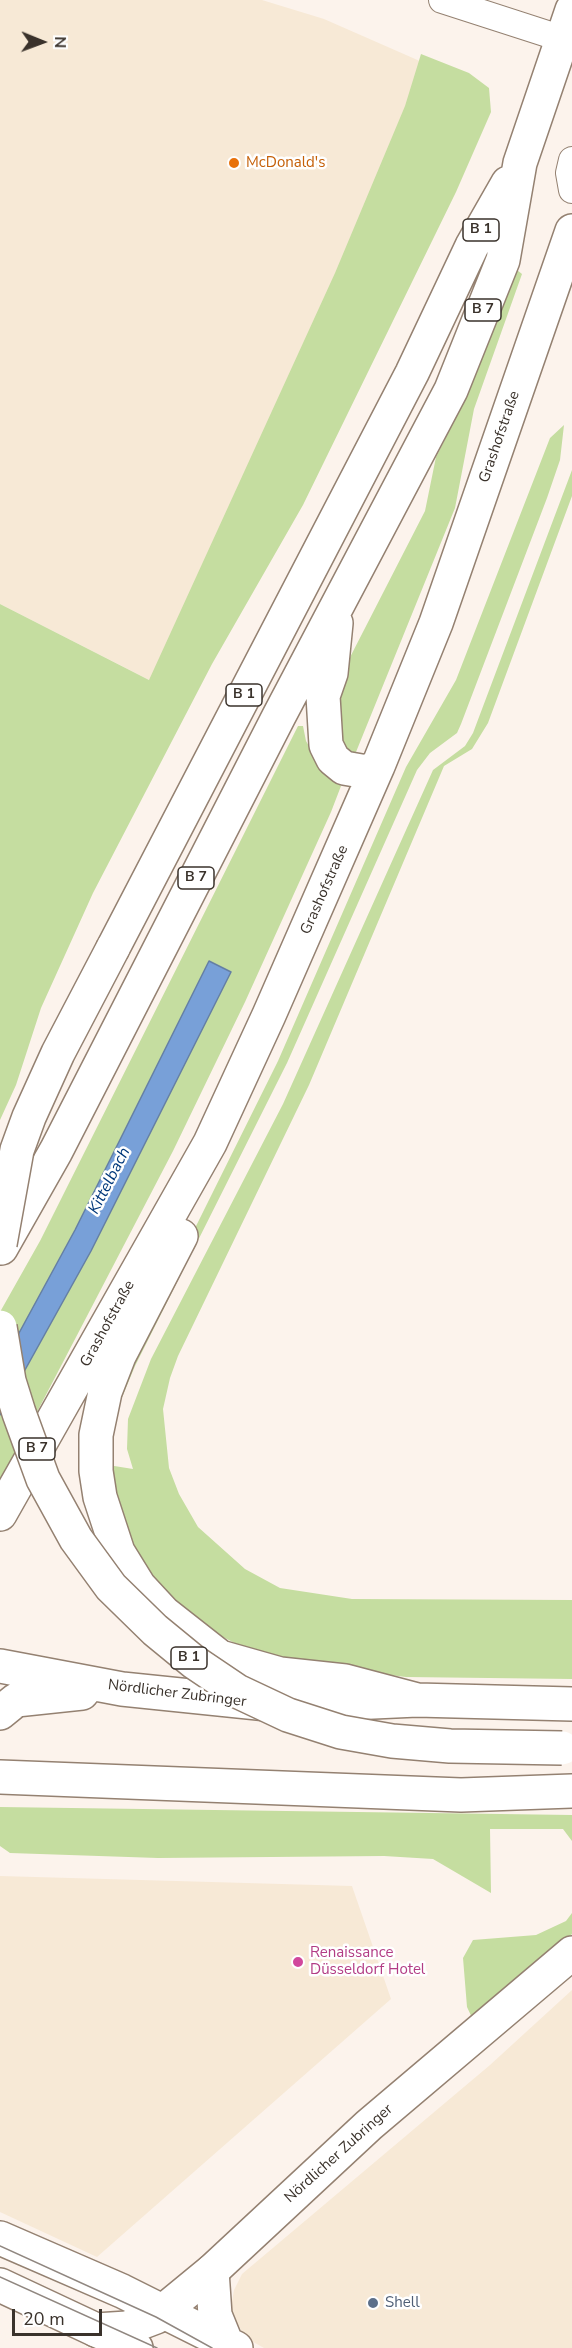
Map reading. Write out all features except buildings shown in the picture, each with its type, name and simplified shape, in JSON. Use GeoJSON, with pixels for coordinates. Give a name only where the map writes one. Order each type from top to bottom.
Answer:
{"type":"FeatureCollection","features":[{"type":"Feature","properties":{"kind":"main road","name":"B 7"},"geometry":{"type":"LineString","coordinates":[[0,1250],[56,1151],[279,716],[451,390],[502,260],[520,163],[570,35]]}},
{"type":"Feature","properties":{"kind":"main road","name":"B 1"},"geometry":{"type":"LineString","coordinates":[[0,1244],[16,1150],[58,1053],[412,373],[472,246],[520,163]]}},
{"type":"Feature","properties":{"kind":"main road","name":"Grashofstraße"},"geometry":{"type":"LineString","coordinates":[[0,1514],[210,1143],[378,766],[436,623],[572,231]]}},
{"type":"Feature","properties":{"kind":"main road"},"geometry":{"type":"LineString","coordinates":[[338,606],[331,673],[323,696],[326,746],[333,759],[344,768],[367,772],[378,766]]}},
{"type":"Feature","properties":{"kind":"main road","name":"B 1"},"geometry":{"type":"LineString","coordinates":[[210,1143],[191,1216],[119,1356],[105,1392],[96,1435],[96,1461],[106,1522],[118,1552],[139,1586],[164,1613],[220,1657],[280,1674],[345,1681],[417,1700]]}},
{"type":"Feature","properties":{"kind":"main road"},"geometry":{"type":"LineString","coordinates":[[0,1219],[56,1151]]}},
{"type":"Feature","properties":{"kind":"main road","name":"B 1"},"geometry":{"type":"LineString","coordinates":[[0,1327],[9,1380],[19,1413],[43,1479],[76,1539],[111,1587],[155,1630],[194,1662],[237,1691],[288,1715],[341,1732],[392,1741],[450,1746],[567,1748]]}},
{"type":"Feature","properties":{"kind":"main road","name":"Nördlicher Zubringer"},"geometry":{"type":"LineString","coordinates":[[0,1666],[122,1689],[287,1706],[417,1700],[572,1704]]}},
{"type":"Feature","properties":{"kind":"main road"},"geometry":{"type":"LineString","coordinates":[[0,1713],[16,1700],[122,1689]]}},
{"type":"Feature","properties":{"kind":"main road"},"geometry":{"type":"LineString","coordinates":[[2,1776],[461,1795],[572,1791]]}},
{"type":"Feature","properties":{"kind":"main road","name":"Nördlicher Zubringer"},"geometry":{"type":"LineString","coordinates":[[96,2330],[141,2325],[163,2312],[212,2271],[369,2125],[572,1953]]}},
{"type":"Feature","properties":{"kind":"main road"},"geometry":{"type":"LineString","coordinates":[[0,2238],[122,2290],[231,2345]]}},
{"type":"Feature","properties":{"kind":"main road"},"geometry":{"type":"LineString","coordinates":[[212,2271],[211,2294],[215,2315],[231,2345]]}},
{"type":"Feature","properties":{"kind":"main road"},"geometry":{"type":"LineString","coordinates":[[0,2285],[136,2348]]}},
{"type":"Feature","properties":{"kind":"street"},"geometry":{"type":"LineString","coordinates":[[442,0],[570,35]]}},
{"type":"Feature","properties":{"kind":"street"},"geometry":{"type":"LineString","coordinates":[[572,160],[569,173],[572,190]]}},
{"type":"Feature","properties":{"kind":"shaded area"},"geometry":{"type":"Polygon","coordinates":[[[0,0],[262,0],[324,19],[438,69],[163,687],[0,604],[0,0]]]}},
{"type":"Feature","properties":{"kind":"shaded area"},"geometry":{"type":"Polygon","coordinates":[[[0,1876],[352,1886],[391,1999],[97,2257],[0,2212],[0,1876]]]}},
{"type":"Feature","properties":{"kind":"shaded area"},"geometry":{"type":"Polygon","coordinates":[[[572,1990],[572,2348],[264,2348],[246,2338],[230,2312],[234,2290],[242,2274],[490,2065],[572,1990]]]}},
{"type":"Feature","properties":{"kind":"green space"},"geometry":{"type":"Polygon","coordinates":[[[421,54],[469,73],[489,88],[491,112],[456,192],[303,505],[212,664],[93,893],[41,1008],[16,1085],[0,1120],[0,604],[149,680],[335,273],[405,106],[421,54]]]}},
{"type":"Feature","properties":{"kind":"green space"},"geometry":{"type":"Polygon","coordinates":[[[517,270],[522,274],[474,409],[455,508],[356,752],[350,754],[338,739],[335,730],[344,669],[425,511],[436,457],[465,400],[517,270]]]}},
{"type":"Feature","properties":{"kind":"green space"},"geometry":{"type":"Polygon","coordinates":[[[564,425],[560,460],[547,498],[457,733],[430,753],[417,770],[287,1063],[135,1366],[116,1412],[128,1363],[278,1061],[406,767],[456,680],[550,438],[564,425]]]}},
{"type":"Feature","properties":{"kind":"green space"},"geometry":{"type":"Polygon","coordinates":[[[572,470],[572,496],[488,723],[472,749],[444,766],[309,1085],[178,1356],[163,1409],[169,1468],[179,1494],[198,1527],[245,1569],[280,1588],[352,1599],[572,1600],[572,1679],[406,1677],[301,1664],[252,1652],[194,1622],[160,1590],[130,1549],[108,1465],[133,1469],[127,1449],[128,1419],[151,1359],[283,1104],[433,770],[465,746],[473,733],[572,470]]]}},
{"type":"Feature","properties":{"kind":"green space"},"geometry":{"type":"Polygon","coordinates":[[[298,726],[303,726],[306,741],[324,772],[341,786],[331,812],[245,1002],[173,1151],[0,1483],[0,1312],[40,1241],[298,726]]]}},
{"type":"Feature","properties":{"kind":"green space"},"geometry":{"type":"Polygon","coordinates":[[[0,1807],[572,1815],[572,1841],[563,1829],[490,1829],[491,1893],[433,1859],[384,1856],[158,1858],[10,1853],[0,1846],[0,1807]]]}},
{"type":"Feature","properties":{"kind":"green space"},"geometry":{"type":"Polygon","coordinates":[[[572,1913],[572,1934],[474,2022],[467,2007],[463,1958],[473,1940],[536,1935],[566,1921],[572,1913]]]}},
{"type":"Feature","properties":{"kind":"water","name":"Kittelbach"},"geometry":{"type":"Polygon","coordinates":[[[209,961],[231,972],[91,1251],[0,1415],[0,1368],[75,1230],[209,961]]]}},
{"type":"Feature","properties":{"kind":"tram line"},"geometry":{"type":"LineString","coordinates":[[0,2246],[156,2317],[212,2348]]}},
{"type":"Feature","properties":{"kind":"tram line"},"geometry":{"type":"LineString","coordinates":[[0,2277],[157,2348]]}},
{"type":"Feature","properties":{"kind":"place","name":"McDonald's"},"geometry":{"type":"Point","coordinates":[234,163]}},
{"type":"Feature","properties":{"kind":"place","name":"Renaissance Düsseldorf Hotel"},"geometry":{"type":"Point","coordinates":[298,1962]}},
{"type":"Feature","properties":{"kind":"place","name":"Shell"},"geometry":{"type":"Point","coordinates":[373,2303]}}]}
